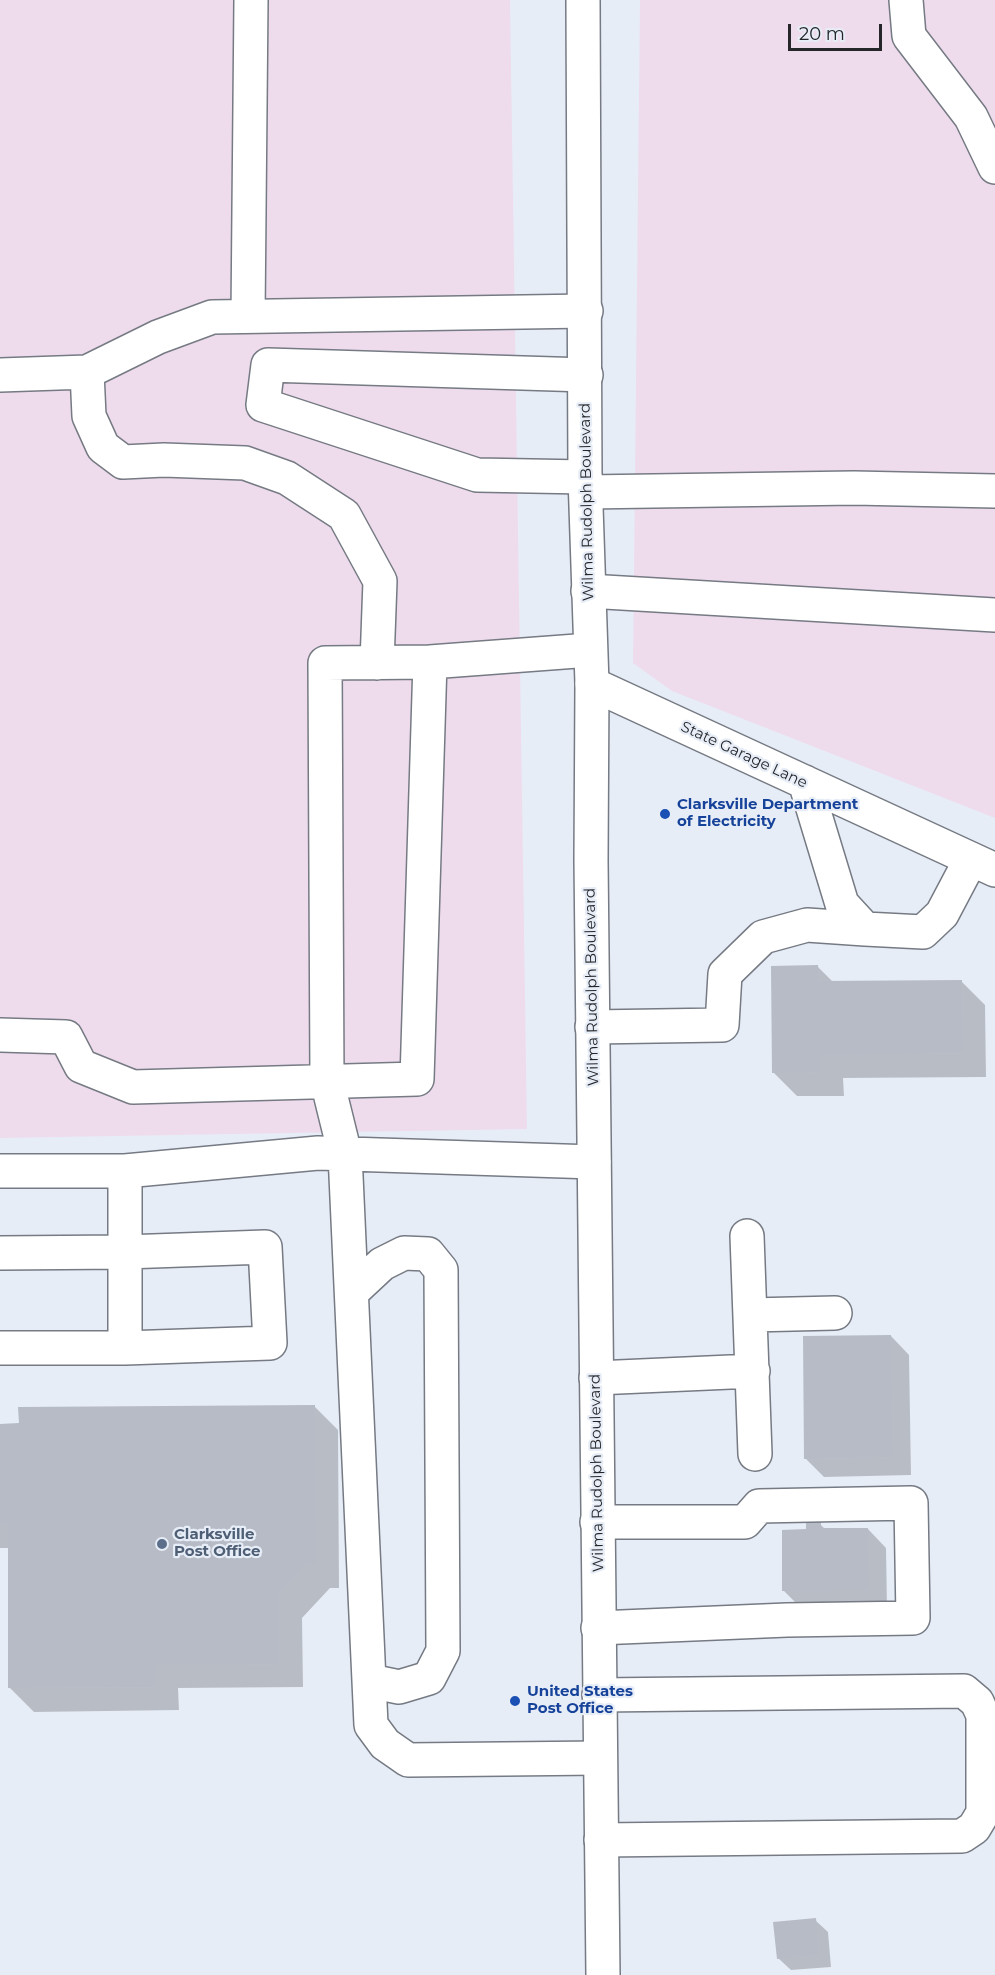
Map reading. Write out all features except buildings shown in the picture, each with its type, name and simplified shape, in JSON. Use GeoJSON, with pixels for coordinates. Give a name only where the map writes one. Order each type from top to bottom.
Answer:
{"type":"FeatureCollection","features":[{"type":"Feature","properties":{"kind":"main road"},"geometry":{"type":"LineString","coordinates":[[248,316],[251,0]]}},
{"type":"Feature","properties":{"kind":"main road","name":"Wilma Rudolph Boulevard"},"geometry":{"type":"LineString","coordinates":[[583,0],[586,484],[592,684],[592,1027],[603,1975]]}},
{"type":"Feature","properties":{"kind":"main road"},"geometry":{"type":"LineString","coordinates":[[906,0],[909,36],[971,117],[995,167]]}},
{"type":"Feature","properties":{"kind":"main road"},"geometry":{"type":"LineString","coordinates":[[0,375],[87,372],[158,338],[212,317],[586,311]]}},
{"type":"Feature","properties":{"kind":"main road"},"geometry":{"type":"LineString","coordinates":[[586,375],[268,365],[263,405],[477,475],[586,484],[995,491]]}},
{"type":"Feature","properties":{"kind":"main road"},"geometry":{"type":"LineString","coordinates":[[87,372],[89,416],[103,447],[123,462],[164,460],[245,463],[287,478],[344,515],[380,581],[377,663]]}},
{"type":"Feature","properties":{"kind":"main road"},"geometry":{"type":"LineString","coordinates":[[588,591],[995,615]]}},
{"type":"Feature","properties":{"kind":"main road"},"geometry":{"type":"LineString","coordinates":[[590,650],[430,662],[325,663],[327,1082],[345,1154],[371,1725],[385,1744],[408,1760],[600,1758]]}},
{"type":"Feature","properties":{"kind":"main road"},"geometry":{"type":"LineString","coordinates":[[0,1035],[66,1037],[81,1066],[133,1087],[417,1079],[430,662]]}},
{"type":"Feature","properties":{"kind":"main road","name":"State Garage Lane"},"geometry":{"type":"LineString","coordinates":[[592,684],[983,865]]}},
{"type":"Feature","properties":{"kind":"main road"},"geometry":{"type":"LineString","coordinates":[[805,782],[842,904],[866,929]]}},
{"type":"Feature","properties":{"kind":"main road"},"geometry":{"type":"LineString","coordinates":[[592,1027],[722,1025],[725,974],[763,937],[807,925],[923,932],[942,914],[983,865]]}},
{"type":"Feature","properties":{"kind":"main road"},"geometry":{"type":"LineString","coordinates":[[0,1171],[125,1171],[318,1153],[594,1162]]}},
{"type":"Feature","properties":{"kind":"main road"},"geometry":{"type":"LineString","coordinates":[[125,1171],[125,1348]]}},
{"type":"Feature","properties":{"kind":"main road"},"geometry":{"type":"LineString","coordinates":[[747,1236],[755,1454]]}},
{"type":"Feature","properties":{"kind":"main road"},"geometry":{"type":"LineString","coordinates":[[0,1253],[125,1252],[265,1247],[270,1343],[125,1348],[0,1348]]}},
{"type":"Feature","properties":{"kind":"main road"},"geometry":{"type":"LineString","coordinates":[[352,1292],[382,1264],[404,1253],[428,1254],[441,1270],[443,1651],[429,1678],[399,1687],[370,1681]]}},
{"type":"Feature","properties":{"kind":"main road"},"geometry":{"type":"LineString","coordinates":[[750,1315],[835,1313]]}},
{"type":"Feature","properties":{"kind":"main road"},"geometry":{"type":"LineString","coordinates":[[596,1378],[753,1371]]}},
{"type":"Feature","properties":{"kind":"main road"},"geometry":{"type":"LineString","coordinates":[[597,1522],[745,1522],[759,1506],[911,1503],[913,1618],[787,1620],[598,1628]]}},
{"type":"Feature","properties":{"kind":"main road"},"geometry":{"type":"LineString","coordinates":[[599,1695],[964,1691],[977,1702],[983,1726],[983,1813],[974,1828],[962,1836],[601,1840]]}},
{"type":"Feature","properties":{"kind":"shaded area"},"geometry":{"type":"Polygon","coordinates":[[[0,0],[510,0],[527,1129],[0,1138],[0,0]]]}},
{"type":"Feature","properties":{"kind":"shaded area"},"geometry":{"type":"Polygon","coordinates":[[[640,0],[995,0],[995,818],[672,691],[633,663],[640,0]]]}},
{"type":"Feature","properties":{"kind":"place","name":"Clarksville Department of Electricity"},"geometry":{"type":"Point","coordinates":[665,814]}},
{"type":"Feature","properties":{"kind":"place","name":"Clarksville Post Office"},"geometry":{"type":"Point","coordinates":[162,1544]}},
{"type":"Feature","properties":{"kind":"place","name":"United States Post Office"},"geometry":{"type":"Point","coordinates":[515,1701]}}]}
